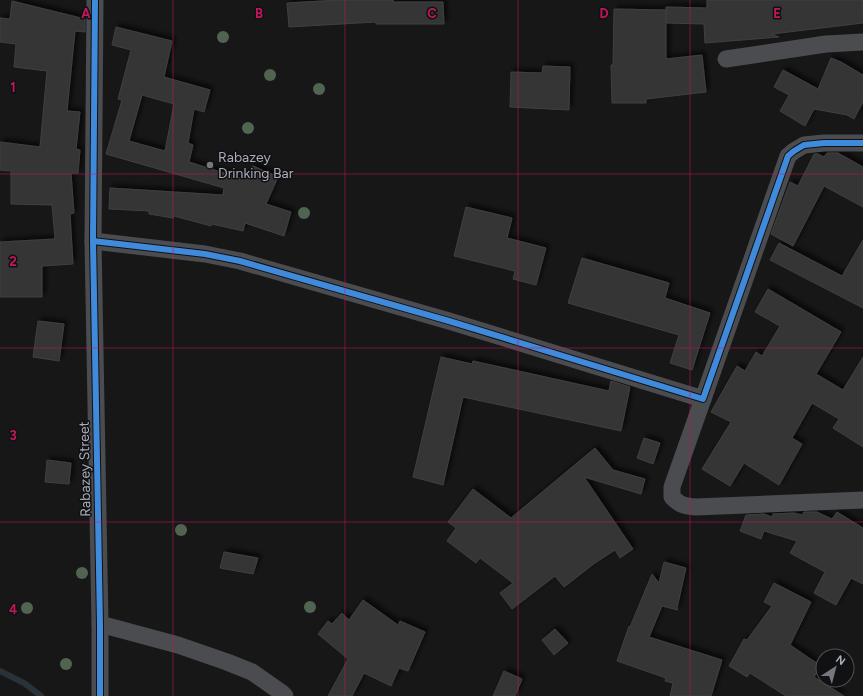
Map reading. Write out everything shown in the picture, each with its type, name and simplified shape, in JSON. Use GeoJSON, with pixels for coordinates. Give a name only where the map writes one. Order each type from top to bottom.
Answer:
{"type":"FeatureCollection","features":[{"type":"Feature","properties":{"kind":"street","name":"Rabazey Street"},"geometry":{"type":"LineString","coordinates":[[95,0],[93,241],[100,696]]}},
{"type":"Feature","properties":{"kind":"street"},"geometry":{"type":"LineString","coordinates":[[726,59],[826,44],[863,42]]}},
{"type":"Feature","properties":{"kind":"street"},"geometry":{"type":"LineString","coordinates":[[863,143],[824,143],[804,145],[794,150],[788,156],[672,487],[672,497],[678,503],[696,507],[863,500]]}},
{"type":"Feature","properties":{"kind":"street"},"geometry":{"type":"LineString","coordinates":[[93,241],[205,254],[240,260],[449,321],[703,399]]}},
{"type":"Feature","properties":{"kind":"street"},"geometry":{"type":"LineString","coordinates":[[100,624],[178,645],[227,662],[252,672],[285,696]]}},
{"type":"Feature","properties":{"kind":"building"},"geometry":{"type":"Polygon","coordinates":[[[339,0],[443,2],[444,24],[376,24],[376,22],[289,27],[287,3],[339,0]]]}},
{"type":"Feature","properties":{"kind":"building"},"geometry":{"type":"Polygon","coordinates":[[[707,0],[863,0],[863,23],[772,34],[779,37],[705,43],[704,24],[666,23],[666,7],[707,8],[707,0]]]}},
{"type":"Feature","properties":{"kind":"building"},"geometry":{"type":"Polygon","coordinates":[[[12,1],[85,19],[85,32],[75,31],[67,111],[80,112],[76,149],[80,150],[78,173],[71,173],[74,213],[70,214],[73,264],[42,266],[42,297],[0,297],[0,242],[55,239],[52,205],[11,204],[11,171],[0,170],[0,142],[40,147],[47,71],[14,67],[16,44],[0,42],[0,18],[10,19],[12,1]]]}},
{"type":"Feature","properties":{"kind":"building"},"geometry":{"type":"Polygon","coordinates":[[[614,9],[666,10],[666,59],[702,55],[706,92],[646,99],[646,103],[612,103],[611,65],[613,65],[614,9]]]}},
{"type":"Feature","properties":{"kind":"building"},"geometry":{"type":"Polygon","coordinates":[[[116,27],[172,41],[164,77],[210,90],[204,112],[194,109],[188,143],[193,145],[189,162],[246,180],[253,166],[278,177],[266,204],[291,212],[284,236],[245,223],[243,231],[212,224],[211,226],[174,216],[173,218],[149,214],[149,211],[109,209],[110,188],[223,195],[224,188],[106,154],[122,100],[118,99],[131,50],[112,45],[116,27]],[[142,95],[129,141],[165,151],[174,104],[142,95]]]}},
{"type":"Feature","properties":{"kind":"building"},"geometry":{"type":"Polygon","coordinates":[[[831,58],[863,75],[863,102],[854,119],[847,115],[814,109],[805,126],[780,111],[789,95],[774,87],[783,70],[818,89],[831,58]]]}},
{"type":"Feature","properties":{"kind":"building"},"geometry":{"type":"Polygon","coordinates":[[[543,66],[570,67],[569,110],[510,107],[511,72],[542,73],[543,66]]]}},
{"type":"Feature","properties":{"kind":"building"},"geometry":{"type":"Polygon","coordinates":[[[827,153],[838,153],[863,167],[863,207],[824,186],[793,246],[771,234],[790,182],[798,186],[814,154],[824,157],[827,153]]]}},
{"type":"Feature","properties":{"kind":"building"},"geometry":{"type":"Polygon","coordinates":[[[466,207],[512,218],[507,238],[546,248],[536,285],[513,279],[515,271],[454,256],[466,207]]]}},
{"type":"Feature","properties":{"kind":"building"},"geometry":{"type":"Polygon","coordinates":[[[863,240],[863,308],[770,260],[779,243],[842,276],[863,240]]]}},
{"type":"Feature","properties":{"kind":"building"},"geometry":{"type":"Polygon","coordinates":[[[582,258],[669,283],[665,298],[710,313],[692,370],[670,363],[679,335],[568,303],[582,258]]]}},
{"type":"Feature","properties":{"kind":"building"},"geometry":{"type":"Polygon","coordinates":[[[768,289],[841,332],[816,374],[843,390],[863,357],[863,447],[833,428],[839,419],[812,403],[792,438],[802,444],[779,485],[744,463],[730,486],[702,469],[731,422],[711,412],[737,366],[745,371],[756,352],[762,356],[780,326],[755,312],[768,289]]]}},
{"type":"Feature","properties":{"kind":"building"},"geometry":{"type":"Polygon","coordinates":[[[38,321],[64,324],[59,361],[33,357],[38,321]]]}},
{"type":"Feature","properties":{"kind":"building"},"geometry":{"type":"Polygon","coordinates":[[[441,357],[472,364],[473,361],[609,391],[611,381],[630,387],[621,431],[463,397],[443,485],[413,477],[441,357]]]}},
{"type":"Feature","properties":{"kind":"building"},"geometry":{"type":"Polygon","coordinates":[[[644,438],[660,443],[653,464],[637,458],[644,438]]]}},
{"type":"Feature","properties":{"kind":"building"},"geometry":{"type":"Polygon","coordinates":[[[595,448],[613,470],[645,479],[641,494],[584,477],[633,549],[620,558],[615,550],[595,563],[564,587],[555,576],[512,609],[500,593],[513,583],[480,558],[476,563],[447,541],[456,528],[448,522],[473,489],[511,518],[595,448]]]}},
{"type":"Feature","properties":{"kind":"building"},"geometry":{"type":"Polygon","coordinates":[[[47,460],[71,463],[69,484],[45,482],[47,460]]]}},
{"type":"Feature","properties":{"kind":"building"},"geometry":{"type":"Polygon","coordinates":[[[804,512],[817,512],[832,519],[837,512],[863,528],[863,584],[851,578],[836,605],[814,593],[825,572],[790,553],[797,541],[764,531],[761,539],[740,531],[746,515],[764,514],[772,517],[773,514],[794,513],[802,515],[804,512]]]}},
{"type":"Feature","properties":{"kind":"building"},"geometry":{"type":"Polygon","coordinates":[[[224,552],[258,558],[253,574],[220,568],[224,552]]]}},
{"type":"Feature","properties":{"kind":"building"},"geometry":{"type":"Polygon","coordinates":[[[664,562],[686,568],[677,608],[678,610],[662,606],[649,637],[722,660],[711,696],[670,696],[673,683],[665,681],[666,678],[617,661],[629,626],[630,627],[652,574],[659,583],[664,562]]]}},
{"type":"Feature","properties":{"kind":"building"},"geometry":{"type":"Polygon","coordinates":[[[774,583],[811,602],[790,645],[815,662],[815,688],[831,688],[844,696],[786,696],[750,673],[747,677],[729,666],[744,639],[747,640],[772,606],[764,602],[774,583]]]}},
{"type":"Feature","properties":{"kind":"building"},"geometry":{"type":"Polygon","coordinates":[[[363,600],[398,625],[400,621],[425,632],[408,671],[399,668],[391,686],[364,673],[352,696],[328,696],[348,659],[318,634],[328,621],[332,624],[342,613],[349,620],[363,600]]]}},
{"type":"Feature","properties":{"kind":"building"},"geometry":{"type":"Polygon","coordinates":[[[555,629],[568,643],[554,655],[542,640],[555,629]]]}},
{"type":"Feature","properties":{"kind":"building"},"geometry":{"type":"Polygon","coordinates":[[[504,671],[522,679],[515,696],[493,696],[504,671]]]}},
{"type":"Feature","properties":{"kind":"waterway"},"geometry":{"type":"LineString","coordinates":[[0,671],[24,683],[41,696]]}},
{"type":"Feature","properties":{"kind":"cycle path"},"geometry":{"type":"LineString","coordinates":[[95,0],[93,241],[100,696]]}},
{"type":"Feature","properties":{"kind":"cycle path"},"geometry":{"type":"LineString","coordinates":[[93,241],[205,254],[240,261],[449,321],[703,399],[788,156],[804,145],[824,143],[863,143]]}},
{"type":"Feature","properties":{"kind":"place","name":"Rabazey Drinking Bar"},"geometry":{"type":"Point","coordinates":[210,165]}}]}
